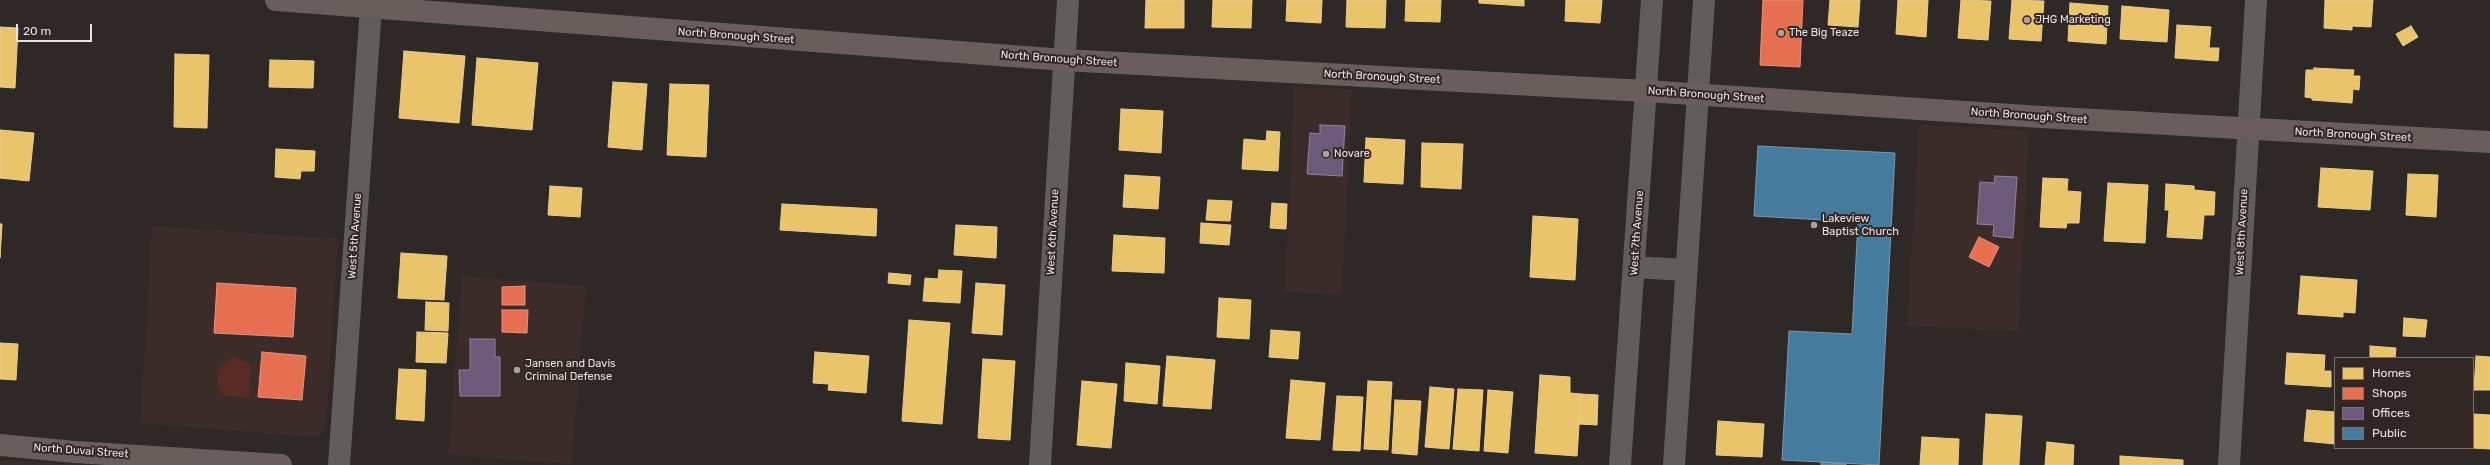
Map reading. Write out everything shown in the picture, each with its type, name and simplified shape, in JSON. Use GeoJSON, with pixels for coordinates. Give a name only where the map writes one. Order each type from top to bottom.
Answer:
{"type":"FeatureCollection","features":[{"type":"Feature","properties":{"kind":"main road","name":"North Bronough Street"},"geometry":{"type":"LineString","coordinates":[[276,0],[1064,60],[1646,91],[2248,129],[2490,142]]}},
{"type":"Feature","properties":{"kind":"main road","name":"North Duval Street"},"geometry":{"type":"LineString","coordinates":[[0,445],[75,452],[281,465]]}},
{"type":"Feature","properties":{"kind":"street","name":"West 6th Avenue"},"geometry":{"type":"LineString","coordinates":[[1040,465],[1068,0]]}},
{"type":"Feature","properties":{"kind":"street","name":"West 7th Avenue"},"geometry":{"type":"LineString","coordinates":[[1620,465],[1652,0]]}},
{"type":"Feature","properties":{"kind":"street"},"geometry":{"type":"LineString","coordinates":[[1674,465],[1704,0]]}},
{"type":"Feature","properties":{"kind":"street","name":"West 8th Avenue"},"geometry":{"type":"LineString","coordinates":[[2229,465],[2256,0]]}},
{"type":"Feature","properties":{"kind":"street","name":"West 5th Avenue"},"geometry":{"type":"LineString","coordinates":[[339,465],[371,7]]}},
{"type":"Feature","properties":{"kind":"street"},"geometry":{"type":"LineString","coordinates":[[1634,267],[1686,270]]}},
{"type":"Feature","properties":{"kind":"shaded area"},"geometry":{"type":"Polygon","coordinates":[[[1294,87],[1352,89],[1342,295],[1285,292],[1294,87]]]}},
{"type":"Feature","properties":{"kind":"shaded area"},"geometry":{"type":"Polygon","coordinates":[[[1919,124],[2029,131],[2019,331],[1907,326],[1919,124]]]}},
{"type":"Feature","properties":{"kind":"shaded area"},"geometry":{"type":"Polygon","coordinates":[[[152,226],[338,239],[326,429],[322,434],[312,437],[140,423],[152,226]]]}},
{"type":"Feature","properties":{"kind":"shaded area","name":"Jansen and Davis Criminal Defense"},"geometry":{"type":"Polygon","coordinates":[[[462,276],[586,286],[572,464],[448,455],[462,276]]]}},
{"type":"Feature","properties":{"kind":"shaded area"},"geometry":{"type":"Polygon","coordinates":[[[233,357],[251,364],[249,397],[225,396],[217,387],[219,367],[233,357]]]}},
{"type":"Feature","properties":{"kind":"shaded area"},"geometry":{"type":"Polygon","coordinates":[[[0,459],[82,465],[0,465],[0,459]]]}},
{"type":"Feature","properties":{"kind":"building: Homes"},"geometry":{"type":"Polygon","coordinates":[[[1146,0],[1184,0],[1184,28],[1145,28],[1146,0]]]}},
{"type":"Feature","properties":{"kind":"building: Homes"},"geometry":{"type":"Polygon","coordinates":[[[1213,0],[1252,0],[1251,28],[1212,27],[1213,0]]]}},
{"type":"Feature","properties":{"kind":"building: Homes"},"geometry":{"type":"Polygon","coordinates":[[[1287,0],[1322,0],[1321,23],[1286,21],[1287,0]]]}},
{"type":"Feature","properties":{"kind":"building: Homes"},"geometry":{"type":"Polygon","coordinates":[[[1347,0],[1386,0],[1385,28],[1346,27],[1347,0]]]}},
{"type":"Feature","properties":{"kind":"building: Homes"},"geometry":{"type":"Polygon","coordinates":[[[1406,0],[1441,0],[1440,22],[1405,21],[1406,0]]]}},
{"type":"Feature","properties":{"kind":"building: Homes"},"geometry":{"type":"Polygon","coordinates":[[[1479,0],[1524,0],[1524,6],[1479,3],[1479,0]]]}},
{"type":"Feature","properties":{"kind":"building: Homes"},"geometry":{"type":"Polygon","coordinates":[[[1566,0],[1602,0],[1600,23],[1565,21],[1566,0]]]}},
{"type":"Feature","properties":{"kind":"building: Homes"},"geometry":{"type":"Polygon","coordinates":[[[1830,0],[1860,0],[1858,27],[1828,25],[1830,0]]]}},
{"type":"Feature","properties":{"kind":"building: Homes"},"geometry":{"type":"Polygon","coordinates":[[[1898,0],[1928,0],[1926,37],[1896,34],[1898,0]]]}},
{"type":"Feature","properties":{"kind":"building: Homes"},"geometry":{"type":"Polygon","coordinates":[[[1961,0],[1991,1],[1988,40],[1958,38],[1961,0]]]}},
{"type":"Feature","properties":{"kind":"building: Homes","name":"JHG Marketing"},"geometry":{"type":"Polygon","coordinates":[[[2012,0],[2044,1],[2041,41],[2009,39],[2012,0]]]}},
{"type":"Feature","properties":{"kind":"building: Homes"},"geometry":{"type":"Polygon","coordinates":[[[2325,0],[2373,0],[2371,27],[2352,26],[2352,30],[2324,28],[2325,0]]]}},
{"type":"Feature","properties":{"kind":"building: Homes"},"geometry":{"type":"Polygon","coordinates":[[[2070,3],[2108,6],[2106,44],[2068,41],[2070,3]]]}},
{"type":"Feature","properties":{"kind":"building: Homes"},"geometry":{"type":"Polygon","coordinates":[[[2122,6],[2169,10],[2167,42],[2120,39],[2122,6]]]}},
{"type":"Feature","properties":{"kind":"building: Homes"},"geometry":{"type":"Polygon","coordinates":[[[2177,25],[2211,27],[2209,48],[2219,48],[2218,61],[2175,58],[2177,25]]]}},
{"type":"Feature","properties":{"kind":"building: Homes"},"geometry":{"type":"Polygon","coordinates":[[[2411,26],[2418,37],[2403,46],[2396,34],[2411,26]]]}},
{"type":"Feature","properties":{"kind":"building: Homes"},"geometry":{"type":"Polygon","coordinates":[[[0,27],[18,28],[15,88],[0,87],[0,27]]]}},
{"type":"Feature","properties":{"kind":"building: Homes"},"geometry":{"type":"Polygon","coordinates":[[[404,51],[465,56],[459,123],[399,118],[404,51]]]}},
{"type":"Feature","properties":{"kind":"building: Homes"},"geometry":{"type":"Polygon","coordinates":[[[175,54],[209,55],[207,128],[174,127],[175,54]]]}},
{"type":"Feature","properties":{"kind":"building: Homes"},"geometry":{"type":"Polygon","coordinates":[[[477,58],[538,63],[532,130],[472,125],[477,58]]]}},
{"type":"Feature","properties":{"kind":"building: Homes"},"geometry":{"type":"Polygon","coordinates":[[[270,60],[314,61],[313,88],[269,87],[270,60]]]}},
{"type":"Feature","properties":{"kind":"building: Homes"},"geometry":{"type":"Polygon","coordinates":[[[2314,68],[2354,70],[2353,76],[2360,76],[2359,90],[2353,89],[2352,103],[2312,100],[2312,98],[2305,97],[2306,70],[2314,70],[2314,68]]]}},
{"type":"Feature","properties":{"kind":"building: Homes"},"geometry":{"type":"Polygon","coordinates":[[[613,82],[647,84],[642,150],[608,147],[613,82]]]}},
{"type":"Feature","properties":{"kind":"building: Homes"},"geometry":{"type":"Polygon","coordinates":[[[670,84],[709,85],[706,157],[667,155],[670,84]]]}},
{"type":"Feature","properties":{"kind":"building: Homes"},"geometry":{"type":"Polygon","coordinates":[[[1121,109],[1163,111],[1161,153],[1119,150],[1121,109]]]}},
{"type":"Feature","properties":{"kind":"building: Homes"},"geometry":{"type":"Polygon","coordinates":[[[0,130],[34,133],[29,181],[0,178],[0,130]]]}},
{"type":"Feature","properties":{"kind":"building: Homes"},"geometry":{"type":"Polygon","coordinates":[[[1267,131],[1280,132],[1278,171],[1242,169],[1244,139],[1266,141],[1267,131]]]}},
{"type":"Feature","properties":{"kind":"building: Homes"},"geometry":{"type":"Polygon","coordinates":[[[1366,138],[1405,140],[1403,184],[1364,182],[1366,138]]]}},
{"type":"Feature","properties":{"kind":"building: Homes"},"geometry":{"type":"Polygon","coordinates":[[[1422,143],[1463,144],[1461,189],[1421,187],[1422,143]]]}},
{"type":"Feature","properties":{"kind":"building: Homes"},"geometry":{"type":"Polygon","coordinates":[[[276,149],[315,151],[314,171],[301,171],[300,179],[275,177],[276,149]]]}},
{"type":"Feature","properties":{"kind":"building: Homes"},"geometry":{"type":"Polygon","coordinates":[[[2321,168],[2373,171],[2370,210],[2318,207],[2321,168]]]}},
{"type":"Feature","properties":{"kind":"building: Homes"},"geometry":{"type":"Polygon","coordinates":[[[2408,174],[2438,175],[2436,217],[2406,215],[2408,174]]]}},
{"type":"Feature","properties":{"kind":"building: Homes"},"geometry":{"type":"Polygon","coordinates":[[[1125,175],[1160,177],[1158,209],[1123,207],[1125,175]]]}},
{"type":"Feature","properties":{"kind":"building: Homes"},"geometry":{"type":"Polygon","coordinates":[[[2043,178],[2068,179],[2067,191],[2081,192],[2079,223],[2067,223],[2066,228],[2040,227],[2043,178]]]}},
{"type":"Feature","properties":{"kind":"building: Homes"},"geometry":{"type":"Polygon","coordinates":[[[2108,183],[2148,185],[2145,243],[2104,241],[2108,183]]]}},
{"type":"Feature","properties":{"kind":"building: Homes"},"geometry":{"type":"Polygon","coordinates":[[[2166,184],[2194,186],[2194,190],[2215,192],[2214,215],[2204,215],[2202,239],[2167,237],[2169,210],[2165,210],[2166,184]]]}},
{"type":"Feature","properties":{"kind":"building: Homes"},"geometry":{"type":"Polygon","coordinates":[[[550,186],[582,188],[580,217],[548,215],[550,186]]]}},
{"type":"Feature","properties":{"kind":"building: Homes"},"geometry":{"type":"Polygon","coordinates":[[[1208,200],[1232,201],[1230,221],[1206,220],[1208,200]]]}},
{"type":"Feature","properties":{"kind":"building: Homes"},"geometry":{"type":"Polygon","coordinates":[[[1272,203],[1287,204],[1286,229],[1270,228],[1272,203]]]}},
{"type":"Feature","properties":{"kind":"building: Homes"},"geometry":{"type":"Polygon","coordinates":[[[782,204],[877,209],[876,236],[780,230],[782,204]]]}},
{"type":"Feature","properties":{"kind":"building: Homes"},"geometry":{"type":"Polygon","coordinates":[[[1533,216],[1578,219],[1575,280],[1530,277],[1533,216]]]}},
{"type":"Feature","properties":{"kind":"building: Homes"},"geometry":{"type":"Polygon","coordinates":[[[1201,223],[1231,225],[1229,245],[1200,243],[1201,223]]]}},
{"type":"Feature","properties":{"kind":"building: Homes"},"geometry":{"type":"Polygon","coordinates":[[[0,224],[2,224],[0,258],[0,224]]]}},
{"type":"Feature","properties":{"kind":"building: Homes"},"geometry":{"type":"Polygon","coordinates":[[[956,225],[997,227],[996,258],[954,255],[956,225]]]}},
{"type":"Feature","properties":{"kind":"building: Homes"},"geometry":{"type":"Polygon","coordinates":[[[1114,235],[1165,238],[1164,273],[1112,271],[1114,235]]]}},
{"type":"Feature","properties":{"kind":"building: Homes"},"geometry":{"type":"Polygon","coordinates":[[[401,253],[447,256],[444,300],[398,298],[401,253]]]}},
{"type":"Feature","properties":{"kind":"building: Homes"},"geometry":{"type":"Polygon","coordinates":[[[939,270],[962,271],[960,303],[923,301],[925,278],[938,279],[939,270]]]}},
{"type":"Feature","properties":{"kind":"building: Homes"},"geometry":{"type":"Polygon","coordinates":[[[889,273],[911,275],[910,285],[888,283],[889,273]]]}},
{"type":"Feature","properties":{"kind":"building: Homes"},"geometry":{"type":"Polygon","coordinates":[[[2301,276],[2357,280],[2355,313],[2343,312],[2343,317],[2298,314],[2301,276]]]}},
{"type":"Feature","properties":{"kind":"building: Homes"},"geometry":{"type":"Polygon","coordinates":[[[976,283],[1005,285],[1002,335],[972,333],[976,283]]]}},
{"type":"Feature","properties":{"kind":"building: Homes"},"geometry":{"type":"Polygon","coordinates":[[[1219,298],[1251,300],[1249,339],[1217,337],[1219,298]]]}},
{"type":"Feature","properties":{"kind":"building: Homes"},"geometry":{"type":"Polygon","coordinates":[[[426,302],[449,303],[448,331],[425,330],[426,302]]]}},
{"type":"Feature","properties":{"kind":"building: Homes"},"geometry":{"type":"Polygon","coordinates":[[[2404,318],[2427,320],[2425,337],[2403,336],[2404,318]]]}},
{"type":"Feature","properties":{"kind":"building: Homes"},"geometry":{"type":"Polygon","coordinates":[[[909,320],[950,323],[942,424],[902,421],[909,320]]]}},
{"type":"Feature","properties":{"kind":"building: Homes"},"geometry":{"type":"Polygon","coordinates":[[[1271,330],[1300,332],[1298,359],[1269,357],[1271,330]]]}},
{"type":"Feature","properties":{"kind":"building: Homes"},"geometry":{"type":"Polygon","coordinates":[[[417,332],[448,333],[446,363],[416,362],[417,332]]]}},
{"type":"Feature","properties":{"kind":"building: Homes"},"geometry":{"type":"Polygon","coordinates":[[[0,343],[18,344],[16,380],[0,379],[0,343]]]}},
{"type":"Feature","properties":{"kind":"building: Homes"},"geometry":{"type":"Polygon","coordinates":[[[2370,346],[2396,348],[2395,357],[2370,357],[2370,346]]]}},
{"type":"Feature","properties":{"kind":"building: Homes"},"geometry":{"type":"Polygon","coordinates":[[[815,352],[869,356],[866,393],[828,390],[829,384],[813,383],[815,352]]]}},
{"type":"Feature","properties":{"kind":"building: Homes"},"geometry":{"type":"Polygon","coordinates":[[[2287,353],[2325,355],[2324,371],[2331,371],[2331,387],[2285,384],[2287,353]]]}},
{"type":"Feature","properties":{"kind":"building: Homes"},"geometry":{"type":"Polygon","coordinates":[[[1167,356],[1215,360],[1211,409],[1163,406],[1167,356]]]}},
{"type":"Feature","properties":{"kind":"building: Homes"},"geometry":{"type":"Polygon","coordinates":[[[2476,356],[2490,357],[2490,390],[2474,390],[2476,356]]]}},
{"type":"Feature","properties":{"kind":"building: Homes"},"geometry":{"type":"Polygon","coordinates":[[[983,359],[1015,361],[1010,440],[978,438],[983,359]]]}},
{"type":"Feature","properties":{"kind":"building: Homes"},"geometry":{"type":"Polygon","coordinates":[[[1126,363],[1160,366],[1157,404],[1124,401],[1126,363]]]}},
{"type":"Feature","properties":{"kind":"building: Homes"},"geometry":{"type":"Polygon","coordinates":[[[399,369],[426,370],[424,421],[396,419],[399,369]]]}},
{"type":"Feature","properties":{"kind":"building: Homes"},"geometry":{"type":"Polygon","coordinates":[[[1540,375],[1570,377],[1570,393],[1581,394],[1577,456],[1535,453],[1540,375]]]}},
{"type":"Feature","properties":{"kind":"building: Homes"},"geometry":{"type":"Polygon","coordinates":[[[1291,380],[1325,383],[1320,440],[1286,438],[1291,380]]]}},
{"type":"Feature","properties":{"kind":"building: Homes"},"geometry":{"type":"Polygon","coordinates":[[[1082,381],[1117,384],[1111,448],[1077,445],[1082,381]]]}},
{"type":"Feature","properties":{"kind":"building: Homes"},"geometry":{"type":"Polygon","coordinates":[[[1368,381],[1392,382],[1388,450],[1364,449],[1368,381]]]}},
{"type":"Feature","properties":{"kind":"building: Homes"},"geometry":{"type":"Polygon","coordinates":[[[1430,387],[1454,389],[1449,449],[1425,447],[1430,387]]]}},
{"type":"Feature","properties":{"kind":"building: Homes"},"geometry":{"type":"Polygon","coordinates":[[[1458,389],[1483,390],[1479,451],[1453,449],[1458,389]]]}},
{"type":"Feature","properties":{"kind":"building: Homes"},"geometry":{"type":"Polygon","coordinates":[[[1488,390],[1513,392],[1508,453],[1484,451],[1488,390]]]}},
{"type":"Feature","properties":{"kind":"building: Homes"},"geometry":{"type":"Polygon","coordinates":[[[1581,394],[1598,395],[1597,425],[1579,424],[1581,394]]]}},
{"type":"Feature","properties":{"kind":"building: Homes"},"geometry":{"type":"Polygon","coordinates":[[[1337,396],[1363,397],[1360,451],[1333,450],[1337,396]]]}},
{"type":"Feature","properties":{"kind":"building: Homes"},"geometry":{"type":"Polygon","coordinates":[[[1395,400],[1421,401],[1417,455],[1392,453],[1395,400]]]}},
{"type":"Feature","properties":{"kind":"building: Homes"},"geometry":{"type":"Polygon","coordinates":[[[2307,410],[2334,412],[2334,444],[2304,441],[2307,410]]]}},
{"type":"Feature","properties":{"kind":"building: Homes"},"geometry":{"type":"Polygon","coordinates":[[[1986,414],[2022,416],[2019,465],[1983,465],[1986,414]]]}},
{"type":"Feature","properties":{"kind":"building: Homes"},"geometry":{"type":"Polygon","coordinates":[[[2474,414],[2490,415],[2490,449],[2474,448],[2474,414]]]}},
{"type":"Feature","properties":{"kind":"building: Homes"},"geometry":{"type":"Polygon","coordinates":[[[1718,421],[1764,424],[1762,457],[1716,455],[1718,421]]]}},
{"type":"Feature","properties":{"kind":"building: Homes"},"geometry":{"type":"Polygon","coordinates":[[[1922,437],[1959,439],[1958,465],[1920,465],[1922,437]]]}},
{"type":"Feature","properties":{"kind":"building: Homes"},"geometry":{"type":"Polygon","coordinates":[[[2047,442],[2074,445],[2073,465],[2045,465],[2047,442]]]}},
{"type":"Feature","properties":{"kind":"building: Homes"},"geometry":{"type":"Polygon","coordinates":[[[2120,456],[2183,460],[2183,465],[2120,465],[2120,456]]]}},
{"type":"Feature","properties":{"kind":"building: Shops","name":"The Big Teaze"},"geometry":{"type":"Polygon","coordinates":[[[1763,0],[1803,0],[1800,67],[1760,65],[1763,0]]]}},
{"type":"Feature","properties":{"kind":"building: Shops"},"geometry":{"type":"Polygon","coordinates":[[[1979,237],[1999,247],[1989,267],[1969,257],[1979,237]]]}},
{"type":"Feature","properties":{"kind":"building: Shops"},"geometry":{"type":"Polygon","coordinates":[[[217,283],[296,288],[293,337],[214,333],[217,283]]]}},
{"type":"Feature","properties":{"kind":"building: Shops"},"geometry":{"type":"Polygon","coordinates":[[[525,286],[525,305],[502,305],[502,287],[525,286]]]}},
{"type":"Feature","properties":{"kind":"building: Shops"},"geometry":{"type":"Polygon","coordinates":[[[502,310],[528,310],[527,333],[502,332],[502,310]]]}},
{"type":"Feature","properties":{"kind":"building: Shops"},"geometry":{"type":"Polygon","coordinates":[[[262,352],[306,356],[302,400],[258,397],[262,352]]]}},
{"type":"Feature","properties":{"kind":"building: Offices","name":"Novare"},"geometry":{"type":"Polygon","coordinates":[[[1320,125],[1345,126],[1342,176],[1307,174],[1310,133],[1320,134],[1320,125]]]}},
{"type":"Feature","properties":{"kind":"building: Offices"},"geometry":{"type":"Polygon","coordinates":[[[1995,176],[2017,177],[2013,238],[1993,236],[1994,225],[1977,224],[1980,182],[1994,183],[1995,176]]]}},
{"type":"Feature","properties":{"kind":"building: Offices"},"geometry":{"type":"Polygon","coordinates":[[[470,339],[495,339],[495,357],[500,357],[500,396],[460,396],[459,370],[470,370],[470,339]]]}},
{"type":"Feature","properties":{"kind":"building: Public"},"geometry":{"type":"Polygon","coordinates":[[[1758,146],[1895,153],[1879,465],[1782,460],[1789,331],[1852,334],[1858,222],[1754,216],[1758,146]]]}},
{"type":"Feature","properties":{"kind":"building: Public"},"geometry":{"type":"Polygon","coordinates":[[[1821,462],[1846,464],[1846,465],[1821,465],[1821,462]]]}},
{"type":"Feature","properties":{"kind":"place","name":"JHG Marketing"},"geometry":{"type":"Point","coordinates":[2027,20]}},
{"type":"Feature","properties":{"kind":"place","name":"The Big Teaze"},"geometry":{"type":"Point","coordinates":[1781,33]}},
{"type":"Feature","properties":{"kind":"place","name":"Novare"},"geometry":{"type":"Point","coordinates":[1326,154]}},
{"type":"Feature","properties":{"kind":"place","name":"Lakeview Baptist Church"},"geometry":{"type":"Point","coordinates":[1814,225]}},
{"type":"Feature","properties":{"kind":"place","name":"Jansen and Davis Criminal Defense"},"geometry":{"type":"Point","coordinates":[517,370]}}]}
